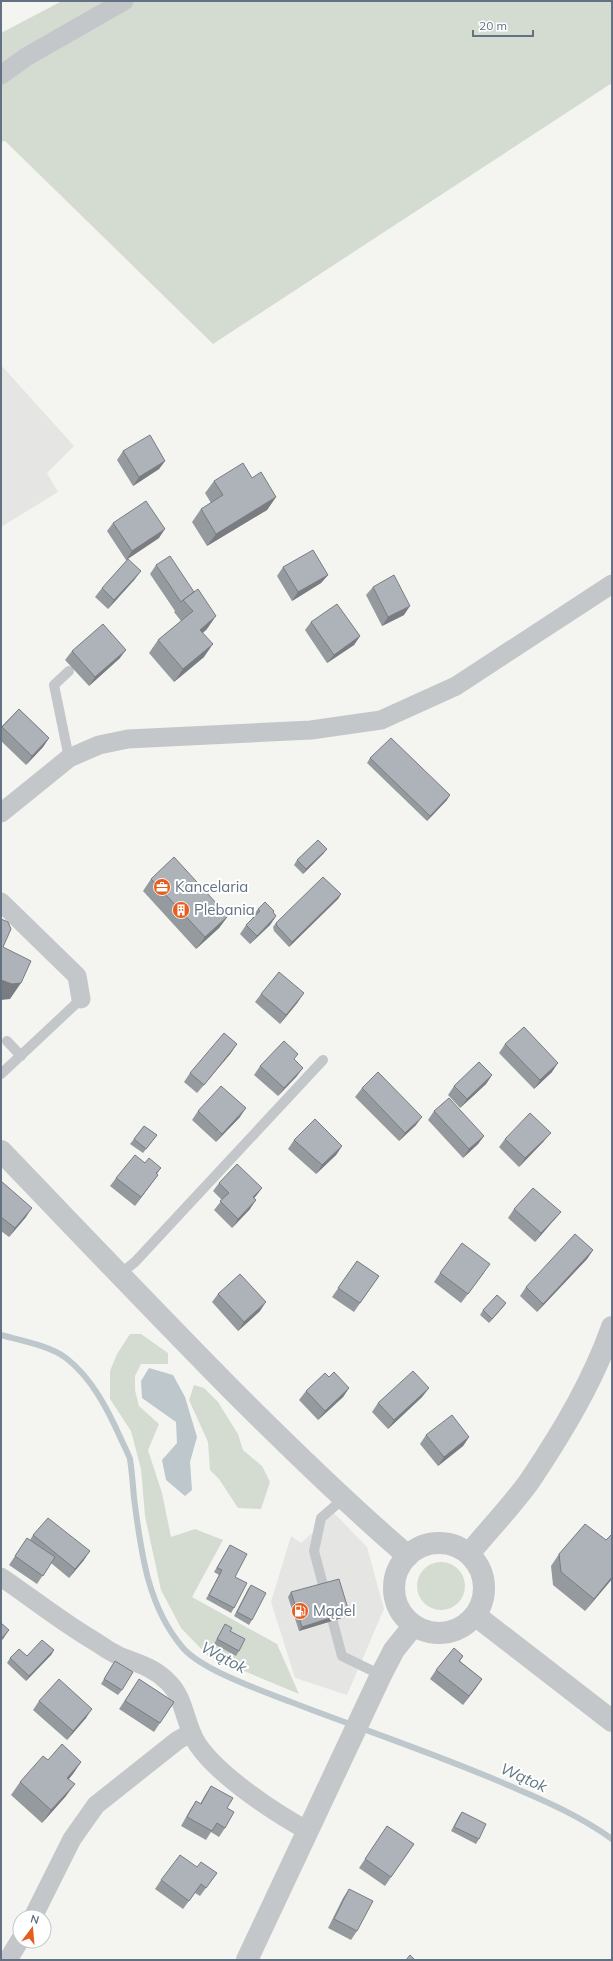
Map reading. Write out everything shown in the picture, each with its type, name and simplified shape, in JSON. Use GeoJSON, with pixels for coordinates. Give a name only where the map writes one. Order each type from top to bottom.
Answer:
{"type":"FeatureCollection","features":[{"type":"Feature","properties":{"kind":"street"},"geometry":{"type":"LineString","coordinates":[[1,75],[26,57],[124,1]]}},
{"type":"Feature","properties":{"kind":"street"},"geometry":{"type":"LineString","coordinates":[[1,813],[69,758],[99,745],[128,739],[311,730],[381,720],[456,686],[612,584]]}},
{"type":"Feature","properties":{"kind":"street"},"geometry":{"type":"LineString","coordinates":[[1,902],[77,976],[81,999]]}},
{"type":"Feature","properties":{"kind":"street"},"geometry":{"type":"LineString","coordinates":[[1,1151],[119,1275],[343,1499],[408,1556]]}},
{"type":"Feature","properties":{"kind":"street"},"geometry":{"type":"LineString","coordinates":[[469,1554],[530,1480],[569,1418],[603,1354],[612,1327]]}},
{"type":"Feature","properties":{"kind":"street"},"geometry":{"type":"LineString","coordinates":[[442,1543],[457,1546],[469,1554],[478,1565],[483,1576],[485,1589],[483,1601],[475,1615],[467,1624],[453,1631],[437,1633],[422,1630],[414,1625],[400,1611],[395,1599],[394,1586],[397,1573],[408,1556],[426,1545],[442,1543]]}},
{"type":"Feature","properties":{"kind":"street"},"geometry":{"type":"LineString","coordinates":[[1,1577],[94,1641],[119,1656],[157,1672],[168,1681],[178,1694],[191,1733],[198,1746],[230,1776],[284,1818],[308,1831]]}},
{"type":"Feature","properties":{"kind":"street"},"geometry":{"type":"LineString","coordinates":[[475,1615],[612,1721]]}},
{"type":"Feature","properties":{"kind":"street"},"geometry":{"type":"LineString","coordinates":[[247,1960],[343,1753],[381,1675],[394,1650],[414,1625]]}},
{"type":"Feature","properties":{"kind":"street"},"geometry":{"type":"LineString","coordinates":[[37,1909],[72,1839],[96,1805],[178,1740],[191,1733]]}},
{"type":"Feature","properties":{"kind":"street"},"geometry":{"type":"LineString","coordinates":[[8,1960],[15,1949]]}},
{"type":"Feature","properties":{"kind":"lane"},"geometry":{"type":"LineString","coordinates":[[69,671],[54,685],[69,758]]}},
{"type":"Feature","properties":{"kind":"lane"},"geometry":{"type":"LineString","coordinates":[[1,1074],[81,999]]}},
{"type":"Feature","properties":{"kind":"lane"},"geometry":{"type":"LineString","coordinates":[[7,1042],[21,1056]]}},
{"type":"Feature","properties":{"kind":"lane"},"geometry":{"type":"LineString","coordinates":[[119,1275],[135,1262],[323,1060]]}},
{"type":"Feature","properties":{"kind":"lane"},"geometry":{"type":"LineString","coordinates":[[343,1499],[321,1518],[314,1551],[342,1656],[381,1675]]}},
{"type":"Feature","properties":{"kind":"shaded area"},"geometry":{"type":"Polygon","coordinates":[[[62,1],[612,1],[612,83],[213,344],[5,141],[1,142],[1,33],[62,1]]]}},
{"type":"Feature","properties":{"kind":"shaded area"},"geometry":{"type":"Polygon","coordinates":[[[1,365],[74,446],[47,473],[58,492],[1,527],[1,365]]]}},
{"type":"Feature","properties":{"kind":"shaded area"},"geometry":{"type":"Polygon","coordinates":[[[130,1334],[141,1334],[168,1353],[168,1364],[141,1364],[135,1376],[135,1390],[139,1406],[159,1424],[148,1450],[162,1493],[171,1537],[195,1529],[223,1540],[192,1597],[277,1644],[299,1694],[208,1656],[181,1628],[161,1590],[145,1516],[141,1469],[131,1431],[110,1399],[110,1371],[117,1354],[130,1334]]]}},
{"type":"Feature","properties":{"kind":"shaded area"},"geometry":{"type":"Polygon","coordinates":[[[149,1368],[173,1375],[185,1397],[197,1437],[190,1462],[192,1490],[185,1496],[166,1480],[162,1460],[177,1443],[176,1422],[142,1398],[141,1381],[149,1368]]]}},
{"type":"Feature","properties":{"kind":"shaded area"},"geometry":{"type":"Polygon","coordinates":[[[194,1385],[204,1388],[218,1402],[238,1434],[243,1450],[262,1466],[270,1482],[261,1509],[238,1508],[219,1479],[210,1470],[208,1442],[189,1400],[194,1385]]]}},
{"type":"Feature","properties":{"kind":"shaded area"},"geometry":{"type":"Polygon","coordinates":[[[334,1513],[367,1547],[384,1609],[347,1695],[295,1678],[271,1602],[291,1536],[301,1543],[334,1513]]]}},
{"type":"Feature","properties":{"kind":"shaded area"},"geometry":{"type":"Polygon","coordinates":[[[436,1562],[446,1562],[455,1566],[461,1572],[465,1581],[465,1591],[461,1600],[455,1606],[446,1610],[436,1610],[427,1606],[421,1600],[417,1591],[417,1581],[421,1572],[427,1566],[436,1562]]]}},
{"type":"Feature","properties":{"kind":"building"},"geometry":{"type":"Polygon","coordinates":[[[150,435],[165,461],[139,477],[123,451],[150,435]]]}},
{"type":"Feature","properties":{"kind":"building"},"geometry":{"type":"Polygon","coordinates":[[[243,463],[252,478],[261,472],[276,497],[216,534],[201,509],[223,495],[214,481],[243,463]]]}},
{"type":"Feature","properties":{"kind":"building"},"geometry":{"type":"Polygon","coordinates":[[[146,501],[165,529],[132,551],[113,523],[146,501]]]}},
{"type":"Feature","properties":{"kind":"building"},"geometry":{"type":"Polygon","coordinates":[[[313,550],[328,575],[298,592],[283,567],[313,550]]]}},
{"type":"Feature","properties":{"kind":"building"},"geometry":{"type":"Polygon","coordinates":[[[170,556],[194,592],[181,602],[156,565],[170,556]]]}},
{"type":"Feature","properties":{"kind":"building"},"geometry":{"type":"Polygon","coordinates":[[[128,559],[141,571],[114,600],[102,588],[128,559]]]}},
{"type":"Feature","properties":{"kind":"building"},"geometry":{"type":"Polygon","coordinates":[[[394,575],[410,606],[388,617],[373,587],[394,575]]]}},
{"type":"Feature","properties":{"kind":"building"},"geometry":{"type":"Polygon","coordinates":[[[198,589],[216,616],[200,630],[213,644],[183,669],[158,640],[193,611],[183,600],[198,589]]]}},
{"type":"Feature","properties":{"kind":"building"},"geometry":{"type":"Polygon","coordinates":[[[337,604],[360,636],[334,655],[311,622],[337,604]]]}},
{"type":"Feature","properties":{"kind":"building"},"geometry":{"type":"Polygon","coordinates":[[[103,624],[126,650],[95,677],[72,651],[103,624]]]}},
{"type":"Feature","properties":{"kind":"building"},"geometry":{"type":"Polygon","coordinates":[[[19,709],[49,738],[32,756],[2,727],[19,709]]]}},
{"type":"Feature","properties":{"kind":"building"},"geometry":{"type":"Polygon","coordinates":[[[391,738],[450,795],[430,816],[370,758],[391,738]]]}},
{"type":"Feature","properties":{"kind":"building"},"geometry":{"type":"Polygon","coordinates":[[[318,840],[327,849],[306,869],[297,860],[318,840]]]}},
{"type":"Feature","properties":{"kind":"building"},"geometry":{"type":"Polygon","coordinates":[[[174,857],[228,916],[205,937],[151,879],[174,857]]]}},
{"type":"Feature","properties":{"kind":"building"},"geometry":{"type":"Polygon","coordinates":[[[323,877],[341,894],[292,942],[276,923],[323,877]]]}},
{"type":"Feature","properties":{"kind":"building"},"geometry":{"type":"Polygon","coordinates":[[[265,902],[274,911],[273,912],[276,916],[257,936],[246,925],[260,911],[258,909],[265,902]]]}},
{"type":"Feature","properties":{"kind":"building"},"geometry":{"type":"Polygon","coordinates":[[[1,919],[8,922],[11,929],[3,947],[31,961],[21,983],[12,984],[1,980],[1,919]]]}},
{"type":"Feature","properties":{"kind":"building"},"geometry":{"type":"Polygon","coordinates":[[[279,972],[304,993],[286,1015],[261,994],[279,972]]]}},
{"type":"Feature","properties":{"kind":"building"},"geometry":{"type":"Polygon","coordinates":[[[524,1027],[558,1063],[540,1080],[505,1044],[524,1027]]]}},
{"type":"Feature","properties":{"kind":"building"},"geometry":{"type":"Polygon","coordinates":[[[224,1033],[237,1044],[204,1085],[190,1073],[224,1033]]]}},
{"type":"Feature","properties":{"kind":"building"},"geometry":{"type":"Polygon","coordinates":[[[284,1041],[298,1054],[294,1059],[303,1068],[284,1088],[260,1066],[284,1041]]]}},
{"type":"Feature","properties":{"kind":"building"},"geometry":{"type":"Polygon","coordinates":[[[479,1062],[492,1075],[467,1099],[454,1086],[479,1062]]]}},
{"type":"Feature","properties":{"kind":"building"},"geometry":{"type":"Polygon","coordinates":[[[378,1072],[422,1117],[405,1133],[362,1088],[378,1072]]]}},
{"type":"Feature","properties":{"kind":"building"},"geometry":{"type":"Polygon","coordinates":[[[221,1086],[246,1108],[222,1134],[198,1111],[221,1086]]]}},
{"type":"Feature","properties":{"kind":"building"},"geometry":{"type":"Polygon","coordinates":[[[449,1098],[484,1136],[469,1149],[434,1111],[449,1098]]]}},
{"type":"Feature","properties":{"kind":"building"},"geometry":{"type":"Polygon","coordinates":[[[530,1113],[551,1133],[525,1158],[505,1139],[530,1113]]]}},
{"type":"Feature","properties":{"kind":"building"},"geometry":{"type":"Polygon","coordinates":[[[315,1119],[342,1146],[322,1165],[294,1140],[315,1119]]]}},
{"type":"Feature","properties":{"kind":"building"},"geometry":{"type":"Polygon","coordinates":[[[144,1126],[157,1135],[146,1149],[134,1139],[144,1126]]]}},
{"type":"Feature","properties":{"kind":"building"},"geometry":{"type":"Polygon","coordinates":[[[135,1155],[145,1163],[149,1158],[161,1168],[156,1173],[158,1175],[141,1197],[116,1178],[135,1155]]]}},
{"type":"Feature","properties":{"kind":"building"},"geometry":{"type":"Polygon","coordinates":[[[237,1164],[262,1188],[253,1197],[256,1200],[238,1219],[220,1201],[229,1193],[219,1183],[237,1164]]]}},
{"type":"Feature","properties":{"kind":"building"},"geometry":{"type":"Polygon","coordinates":[[[1,1181],[32,1208],[15,1228],[1,1217],[1,1181]]]}},
{"type":"Feature","properties":{"kind":"building"},"geometry":{"type":"Polygon","coordinates":[[[533,1188],[561,1212],[541,1233],[514,1209],[533,1188]]]}},
{"type":"Feature","properties":{"kind":"building"},"geometry":{"type":"Polygon","coordinates":[[[575,1234],[593,1250],[543,1304],[526,1287],[575,1234]]]}},
{"type":"Feature","properties":{"kind":"building"},"geometry":{"type":"Polygon","coordinates":[[[462,1243],[490,1264],[468,1294],[440,1273],[462,1243]]]}},
{"type":"Feature","properties":{"kind":"building"},"geometry":{"type":"Polygon","coordinates":[[[357,1261],[379,1276],[360,1303],[338,1288],[357,1261]]]}},
{"type":"Feature","properties":{"kind":"building"},"geometry":{"type":"Polygon","coordinates":[[[240,1274],[266,1302],[244,1322],[218,1294],[240,1274]]]}},
{"type":"Feature","properties":{"kind":"building"},"geometry":{"type":"Polygon","coordinates":[[[497,1295],[506,1303],[492,1319],[483,1310],[497,1295]]]}},
{"type":"Feature","properties":{"kind":"building"},"geometry":{"type":"Polygon","coordinates":[[[413,1371],[429,1388],[394,1420],[378,1403],[413,1371]]]}},
{"type":"Feature","properties":{"kind":"building"},"geometry":{"type":"Polygon","coordinates":[[[334,1372],[349,1388],[325,1411],[306,1391],[325,1373],[329,1377],[334,1372]]]}},
{"type":"Feature","properties":{"kind":"building"},"geometry":{"type":"Polygon","coordinates":[[[452,1415],[469,1437],[444,1457],[426,1435],[452,1415]]]}},
{"type":"Feature","properties":{"kind":"building"},"geometry":{"type":"Polygon","coordinates":[[[48,1518],[90,1551],[75,1569],[33,1535],[48,1518]]]}},
{"type":"Feature","properties":{"kind":"building"},"geometry":{"type":"Polygon","coordinates":[[[585,1524],[606,1540],[611,1535],[612,1536],[612,1577],[594,1599],[561,1572],[559,1554],[585,1524]]]}},
{"type":"Feature","properties":{"kind":"building"},"geometry":{"type":"Polygon","coordinates":[[[27,1538],[55,1557],[43,1576],[15,1556],[27,1538]]]}},
{"type":"Feature","properties":{"kind":"building"},"geometry":{"type":"Polygon","coordinates":[[[230,1545],[247,1554],[235,1577],[247,1583],[234,1608],[209,1595],[222,1570],[217,1568],[230,1545]]]}},
{"type":"Feature","properties":{"kind":"building"},"geometry":{"type":"Polygon","coordinates":[[[339,1579],[349,1612],[302,1627],[291,1592],[339,1579]]]}},
{"type":"Feature","properties":{"kind":"building"},"geometry":{"type":"Polygon","coordinates":[[[251,1585],[266,1593],[252,1620],[237,1612],[251,1585]]]}},
{"type":"Feature","properties":{"kind":"building"},"geometry":{"type":"Polygon","coordinates":[[[1,1623],[9,1630],[1,1639],[1,1623]]]}},
{"type":"Feature","properties":{"kind":"building"},"geometry":{"type":"Polygon","coordinates":[[[225,1624],[232,1628],[230,1631],[245,1639],[239,1651],[217,1639],[225,1624]]]}},
{"type":"Feature","properties":{"kind":"building"},"geometry":{"type":"Polygon","coordinates":[[[42,1640],[54,1650],[29,1676],[10,1658],[19,1649],[27,1656],[42,1640]]]}},
{"type":"Feature","properties":{"kind":"building"},"geometry":{"type":"Polygon","coordinates":[[[454,1648],[463,1656],[459,1661],[482,1679],[469,1696],[436,1670],[454,1648]]]}},
{"type":"Feature","properties":{"kind":"building"},"geometry":{"type":"Polygon","coordinates":[[[115,1661],[133,1672],[122,1690],[104,1679],[115,1661]]]}},
{"type":"Feature","properties":{"kind":"building"},"geometry":{"type":"Polygon","coordinates":[[[59,1679],[92,1709],[73,1731],[39,1701],[59,1679]]]}},
{"type":"Feature","properties":{"kind":"building"},"geometry":{"type":"Polygon","coordinates":[[[139,1679],[174,1702],[160,1723],[125,1701],[139,1679]]]}},
{"type":"Feature","properties":{"kind":"building"},"geometry":{"type":"Polygon","coordinates":[[[62,1744],[81,1762],[67,1778],[75,1784],[51,1810],[20,1782],[43,1756],[48,1760],[62,1744]]]}},
{"type":"Feature","properties":{"kind":"building"},"geometry":{"type":"Polygon","coordinates":[[[211,1786],[233,1798],[227,1808],[234,1812],[225,1828],[217,1823],[212,1831],[187,1817],[196,1801],[201,1804],[211,1786]]]}},
{"type":"Feature","properties":{"kind":"building"},"geometry":{"type":"Polygon","coordinates":[[[462,1812],[486,1824],[479,1839],[454,1827],[462,1812]]]}},
{"type":"Feature","properties":{"kind":"building"},"geometry":{"type":"Polygon","coordinates":[[[387,1826],[414,1844],[391,1877],[365,1859],[387,1826]]]}},
{"type":"Feature","properties":{"kind":"building"},"geometry":{"type":"Polygon","coordinates":[[[180,1855],[197,1867],[201,1862],[217,1873],[206,1888],[201,1884],[189,1901],[161,1880],[180,1855]]]}},
{"type":"Feature","properties":{"kind":"building"},"geometry":{"type":"Polygon","coordinates":[[[349,1889],[373,1901],[357,1931],[334,1919],[349,1889]]]}},
{"type":"Feature","properties":{"kind":"building"},"geometry":{"type":"Polygon","coordinates":[[[410,1955],[415,1960],[406,1960],[410,1955]]]}},
{"type":"Feature","properties":{"kind":"waterway","name":"Wątok"},"geometry":{"type":"LineString","coordinates":[[1,1335],[35,1344],[60,1354],[84,1375],[98,1395],[111,1417],[130,1459],[143,1558],[154,1596],[161,1614],[171,1632],[183,1648],[192,1656],[218,1672],[249,1686],[433,1755],[529,1794],[578,1818],[612,1839]]}},
{"type":"Feature","properties":{"kind":"place","name":"Kancelaria"},"geometry":{"type":"Point","coordinates":[162,887]}},
{"type":"Feature","properties":{"kind":"place","name":"Plebania"},"geometry":{"type":"Point","coordinates":[181,910]}},
{"type":"Feature","properties":{"kind":"place","name":"Mądel"},"geometry":{"type":"Point","coordinates":[300,1611]}}]}
